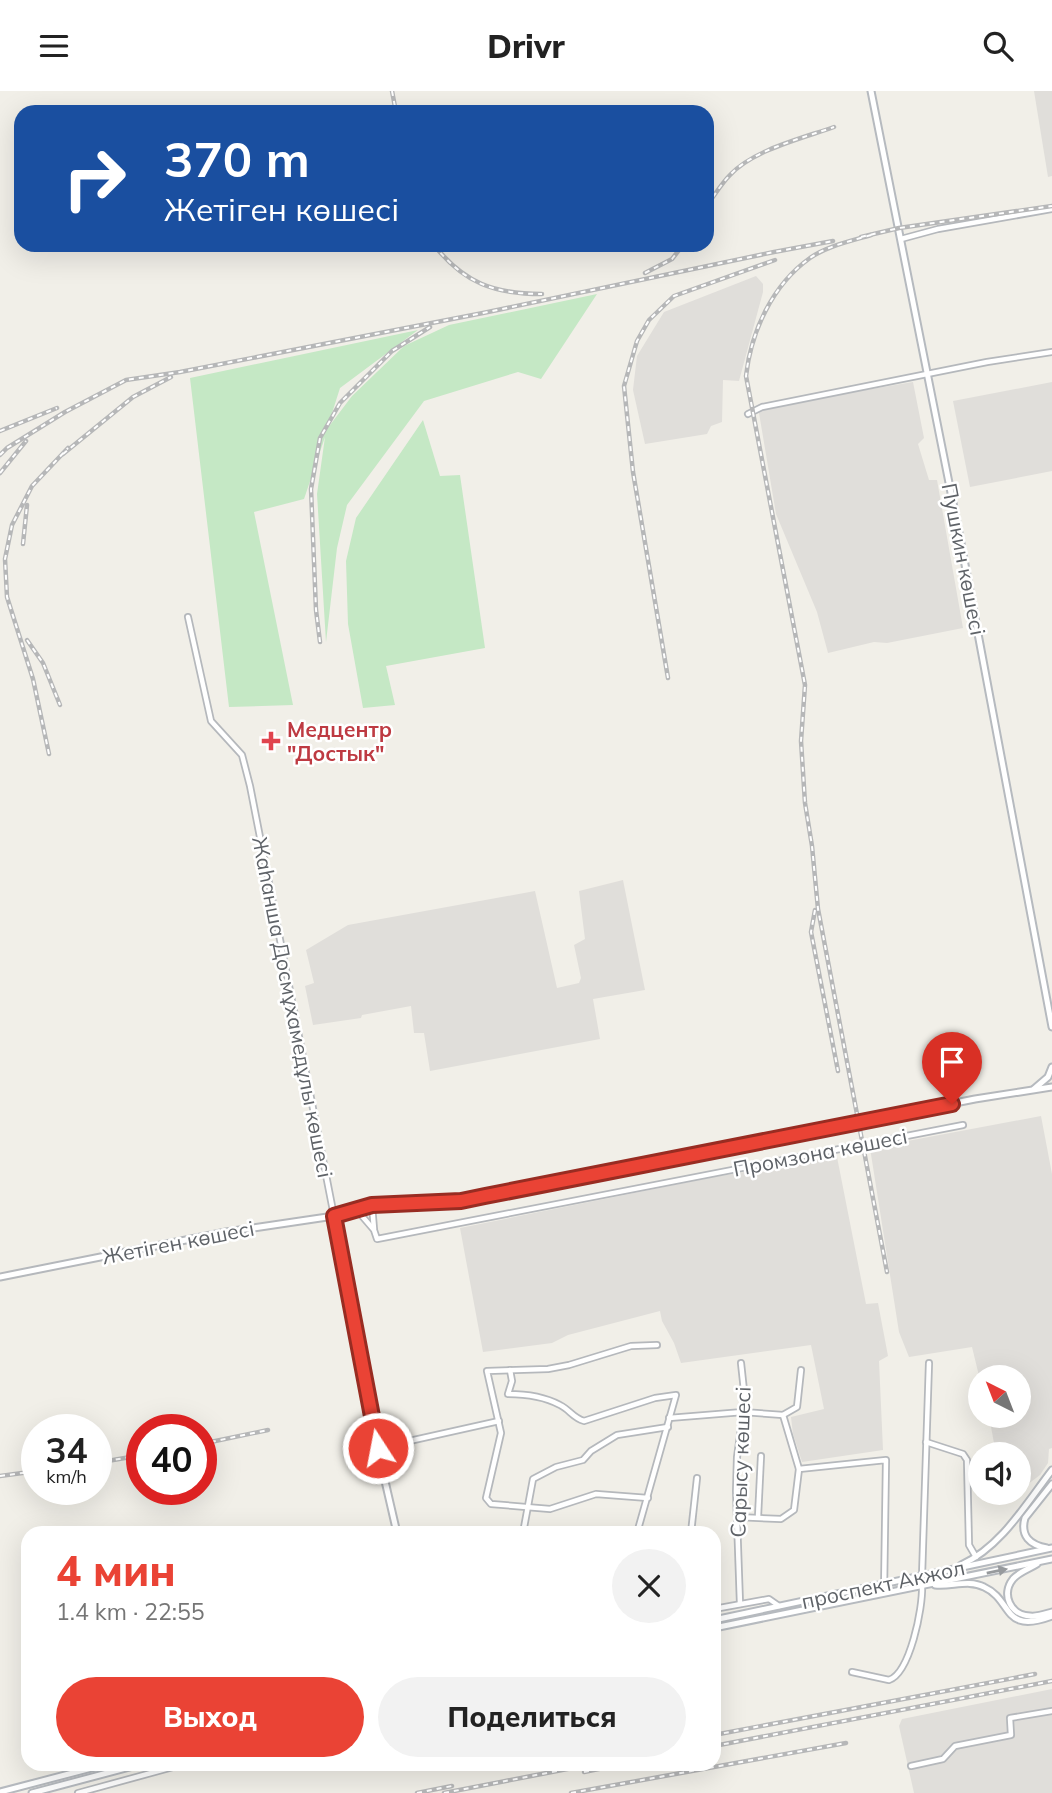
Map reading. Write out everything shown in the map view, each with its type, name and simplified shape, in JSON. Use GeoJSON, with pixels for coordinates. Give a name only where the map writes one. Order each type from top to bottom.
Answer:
{"type":"FeatureCollection","features":[{"type":"Feature","properties":{"kind":"main road","name":"Пушкин көшесі"},"geometry":{"type":"LineString","coordinates":[[871,91],[1052,1027]]}},
{"type":"Feature","properties":{"kind":"main road"},"geometry":{"type":"LineString","coordinates":[[1034,1089],[1048,1077],[1052,1067]]}},
{"type":"Feature","properties":{"kind":"main road","name":"Жетіген көшесі"},"geometry":{"type":"LineString","coordinates":[[0,1277],[226,1232],[334,1216],[372,1205],[461,1201],[1052,1087]]}},
{"type":"Feature","properties":{"kind":"main road","name":"Жаһанша Досмұхамедұлы көшесі"},"geometry":{"type":"LineString","coordinates":[[334,1216],[395,1526]]}},
{"type":"Feature","properties":{"kind":"main road"},"geometry":{"type":"LineString","coordinates":[[947,1570],[976,1558],[1002,1535],[1052,1470]]}},
{"type":"Feature","properties":{"kind":"main road"},"geometry":{"type":"LineString","coordinates":[[1051,1548],[1032,1543],[1026,1538],[1023,1525],[1025,1518],[1052,1484]]}},
{"type":"Feature","properties":{"kind":"main road","name":"проспект Акжол"},"geometry":{"type":"LineString","coordinates":[[721,1618],[1051,1548]]}},
{"type":"Feature","properties":{"kind":"main road","name":"проспект Акжол"},"geometry":{"type":"LineString","coordinates":[[721,1627],[1052,1559]]}},
{"type":"Feature","properties":{"kind":"main road"},"geometry":{"type":"LineString","coordinates":[[1039,1562],[1014,1577],[1007,1590],[1008,1599],[1011,1607],[1024,1615],[1052,1614]]}},
{"type":"Feature","properties":{"kind":"main road"},"geometry":{"type":"LineString","coordinates":[[932,1584],[975,1584],[984,1587],[992,1592],[1006,1611],[1021,1620],[1038,1621],[1052,1614]]}},
{"type":"Feature","properties":{"kind":"main road"},"geometry":{"type":"LineString","coordinates":[[0,1792],[80,1771]]}},
{"type":"Feature","properties":{"kind":"main road"},"geometry":{"type":"LineString","coordinates":[[32,1793],[115,1771]]}},
{"type":"Feature","properties":{"kind":"street"},"geometry":{"type":"LineString","coordinates":[[901,239],[938,229],[1052,209]]}},
{"type":"Feature","properties":{"kind":"street"},"geometry":{"type":"LineString","coordinates":[[748,415],[762,407],[986,362],[1052,352]]}},
{"type":"Feature","properties":{"kind":"street","name":"Жаһанша Досмұхамедұлы көшесі"},"geometry":{"type":"LineString","coordinates":[[188,617],[211,721],[242,754],[250,786],[334,1216]]}},
{"type":"Feature","properties":{"kind":"street","name":"Промзона көшесі"},"geometry":{"type":"LineString","coordinates":[[374,1230],[377,1239],[389,1237],[963,1125]]}},
{"type":"Feature","properties":{"kind":"street"},"geometry":{"type":"LineString","coordinates":[[372,1205],[374,1230]]}},
{"type":"Feature","properties":{"kind":"street"},"geometry":{"type":"LineString","coordinates":[[356,1209],[374,1230]]}},
{"type":"Feature","properties":{"kind":"street"},"geometry":{"type":"LineString","coordinates":[[648,1498],[603,1493],[557,1508],[526,1508],[491,1504],[487,1501],[501,1433],[487,1371],[569,1365],[631,1346],[657,1345]]}},
{"type":"Feature","properties":{"kind":"street","name":"Сарысу көшесі"},"geometry":{"type":"LineString","coordinates":[[740,1604],[737,1457],[745,1400],[741,1363]]}},
{"type":"Feature","properties":{"kind":"street"},"geometry":{"type":"LineString","coordinates":[[922,1576],[929,1363]]}},
{"type":"Feature","properties":{"kind":"street"},"geometry":{"type":"LineString","coordinates":[[508,1394],[512,1381],[510,1370]]}},
{"type":"Feature","properties":{"kind":"street"},"geometry":{"type":"LineString","coordinates":[[670,1418],[743,1412],[783,1415],[797,1406],[801,1370]]}},
{"type":"Feature","properties":{"kind":"street"},"geometry":{"type":"LineString","coordinates":[[494,1395],[523,1394],[557,1403],[573,1417],[584,1421],[655,1398],[676,1395],[639,1526]]}},
{"type":"Feature","properties":{"kind":"street"},"geometry":{"type":"LineString","coordinates":[[737,1517],[780,1519],[794,1510],[799,1469],[783,1415]]}},
{"type":"Feature","properties":{"kind":"street"},"geometry":{"type":"LineString","coordinates":[[378,1448],[499,1421]]}},
{"type":"Feature","properties":{"kind":"street"},"geometry":{"type":"LineString","coordinates":[[524,1526],[533,1479],[555,1467],[583,1460],[617,1435],[668,1427]]}},
{"type":"Feature","properties":{"kind":"street"},"geometry":{"type":"LineString","coordinates":[[926,1441],[962,1454],[967,1459],[969,1545],[976,1558]]}},
{"type":"Feature","properties":{"kind":"street"},"geometry":{"type":"LineString","coordinates":[[758,1517],[761,1456]]}},
{"type":"Feature","properties":{"kind":"street"},"geometry":{"type":"LineString","coordinates":[[799,1469],[886,1459],[884,1593]]}},
{"type":"Feature","properties":{"kind":"street"},"geometry":{"type":"LineString","coordinates":[[692,1526],[697,1478]]}},
{"type":"Feature","properties":{"kind":"street"},"geometry":{"type":"LineString","coordinates":[[852,1672],[889,1680],[901,1673],[920,1621],[922,1586]]}},
{"type":"Feature","properties":{"kind":"street"},"geometry":{"type":"LineString","coordinates":[[721,1608],[769,1599],[779,1606]]}},
{"type":"Feature","properties":{"kind":"street"},"geometry":{"type":"LineString","coordinates":[[911,1766],[943,1759],[955,1747],[1011,1735],[1010,1718],[1052,1711]]}},
{"type":"Feature","properties":{"kind":"street"},"geometry":{"type":"LineString","coordinates":[[78,1793],[158,1771]]}},
{"type":"Feature","properties":{"kind":"shaded area"},"geometry":{"type":"Polygon","coordinates":[[[1034,91],[1052,91],[1052,176],[1048,177],[1034,91]]]}},
{"type":"Feature","properties":{"kind":"shaded area"},"geometry":{"type":"Polygon","coordinates":[[[756,276],[763,284],[763,292],[739,381],[723,380],[722,422],[711,426],[707,434],[645,444],[633,390],[637,356],[664,312],[756,276]]]}},
{"type":"Feature","properties":{"kind":"shaded area"},"geometry":{"type":"Polygon","coordinates":[[[913,382],[924,438],[918,444],[929,480],[937,480],[963,628],[887,643],[874,642],[828,653],[817,612],[776,514],[759,413],[764,407],[913,382]]]}},
{"type":"Feature","properties":{"kind":"shaded area"},"geometry":{"type":"Polygon","coordinates":[[[1052,382],[1052,471],[970,487],[953,401],[1052,382]]]}},
{"type":"Feature","properties":{"kind":"shaded area"},"geometry":{"type":"Polygon","coordinates":[[[623,880],[645,990],[593,999],[600,1039],[430,1071],[424,1033],[414,1033],[411,1006],[362,1015],[361,1018],[313,1025],[305,986],[314,983],[306,950],[348,925],[535,891],[557,988],[579,983],[581,978],[574,945],[585,939],[579,891],[623,880]]]}},
{"type":"Feature","properties":{"kind":"shaded area"},"geometry":{"type":"Polygon","coordinates":[[[1041,1116],[1052,1174],[1052,1448],[1049,1449],[1048,1463],[1031,1482],[1031,1442],[994,1442],[991,1428],[1031,1428],[1031,1365],[976,1365],[972,1347],[909,1357],[899,1332],[870,1148],[1041,1116]]]}},
{"type":"Feature","properties":{"kind":"shaded area"},"geometry":{"type":"Polygon","coordinates":[[[837,1157],[866,1304],[878,1303],[888,1356],[879,1361],[883,1450],[802,1462],[791,1417],[824,1409],[811,1345],[681,1363],[660,1311],[568,1335],[552,1343],[483,1352],[460,1228],[714,1177],[837,1157]]]}},
{"type":"Feature","properties":{"kind":"shaded area"},"geometry":{"type":"Polygon","coordinates":[[[1052,1689],[1052,1793],[914,1793],[899,1726],[902,1719],[1052,1689]]]}},
{"type":"Feature","properties":{"kind":"green space"},"geometry":{"type":"Polygon","coordinates":[[[597,294],[541,379],[518,372],[424,401],[347,505],[337,548],[326,642],[317,494],[325,437],[304,499],[254,512],[293,705],[229,707],[190,378],[418,330],[340,388],[327,429],[352,396],[404,346],[449,325],[597,294]]]}},
{"type":"Feature","properties":{"kind":"green space"},"geometry":{"type":"Polygon","coordinates":[[[423,420],[440,476],[460,475],[485,648],[386,666],[395,705],[363,708],[348,624],[346,561],[356,518],[423,420]]]}},
{"type":"Feature","properties":{"kind":"railway"},"geometry":{"type":"LineString","coordinates":[[392,91],[395,105]]}},
{"type":"Feature","properties":{"kind":"railway"},"geometry":{"type":"LineString","coordinates":[[714,196],[730,175],[752,159],[779,146],[834,127]]}},
{"type":"Feature","properties":{"kind":"railway"},"geometry":{"type":"LineString","coordinates":[[861,237],[899,228],[1052,206]]}},
{"type":"Feature","properties":{"kind":"railway"},"geometry":{"type":"LineString","coordinates":[[871,235],[824,250],[810,258],[785,282],[758,326],[746,376],[805,685],[801,741],[805,803],[818,909],[887,1272]]}},
{"type":"Feature","properties":{"kind":"railway"},"geometry":{"type":"LineString","coordinates":[[0,455],[65,412],[126,380],[483,313],[833,241]]}},
{"type":"Feature","properties":{"kind":"railway"},"geometry":{"type":"LineString","coordinates":[[440,252],[457,269],[481,284],[509,292],[542,294]]}},
{"type":"Feature","properties":{"kind":"railway"},"geometry":{"type":"LineString","coordinates":[[645,273],[672,259],[678,252]]}},
{"type":"Feature","properties":{"kind":"railway"},"geometry":{"type":"LineString","coordinates":[[668,678],[633,472],[624,386],[637,341],[649,320],[674,296],[775,260]]}},
{"type":"Feature","properties":{"kind":"railway"},"geometry":{"type":"LineString","coordinates":[[320,642],[316,610],[311,489],[320,438],[340,403],[392,351],[430,327]]}},
{"type":"Feature","properties":{"kind":"railway"},"geometry":{"type":"LineString","coordinates":[[63,454],[133,397],[171,377]]}},
{"type":"Feature","properties":{"kind":"railway"},"geometry":{"type":"LineString","coordinates":[[0,431],[57,408]]}},
{"type":"Feature","properties":{"kind":"railway"},"geometry":{"type":"LineString","coordinates":[[0,473],[26,441]]}},
{"type":"Feature","properties":{"kind":"railway"},"geometry":{"type":"LineString","coordinates":[[49,754],[33,679],[7,597],[5,559],[12,525],[32,486],[68,448]]}},
{"type":"Feature","properties":{"kind":"railway"},"geometry":{"type":"LineString","coordinates":[[23,544],[27,505]]}},
{"type":"Feature","properties":{"kind":"railway"},"geometry":{"type":"LineString","coordinates":[[27,640],[43,663],[60,705]]}},
{"type":"Feature","properties":{"kind":"railway"},"geometry":{"type":"LineString","coordinates":[[815,910],[811,932],[838,1071]]}},
{"type":"Feature","properties":{"kind":"railway"},"geometry":{"type":"LineString","coordinates":[[217,1441],[268,1430]]}},
{"type":"Feature","properties":{"kind":"railway"},"geometry":{"type":"LineString","coordinates":[[112,1460],[126,1458]]}},
{"type":"Feature","properties":{"kind":"railway"},"geometry":{"type":"LineString","coordinates":[[0,1476],[21,1473]]}},
{"type":"Feature","properties":{"kind":"railway"},"geometry":{"type":"LineString","coordinates":[[721,1734],[1035,1674]]}},
{"type":"Feature","properties":{"kind":"railway"},"geometry":{"type":"LineString","coordinates":[[721,1745],[1052,1681]]}},
{"type":"Feature","properties":{"kind":"railway"},"geometry":{"type":"LineString","coordinates":[[721,1766],[846,1743]]}},
{"type":"Feature","properties":{"kind":"railway"},"geometry":{"type":"LineString","coordinates":[[444,1793],[557,1771]]}},
{"type":"Feature","properties":{"kind":"railway"},"geometry":{"type":"LineString","coordinates":[[584,1772],[589,1771]]}},
{"type":"Feature","properties":{"kind":"railway"},"geometry":{"type":"LineString","coordinates":[[571,1793],[692,1771]]}},
{"type":"Feature","properties":{"kind":"railway"},"geometry":{"type":"LineString","coordinates":[[417,1793],[452,1786]]}},
{"type":"Feature","properties":{"kind":"place","name":"Медцентр \"Достык\""},"geometry":{"type":"Point","coordinates":[271,741]}},
{"type":"Feature","properties":{"kind":"route"},"geometry":{"type":"LineString","coordinates":[[378,1448],[334,1216],[372,1205],[461,1201],[952,1104]]}}]}
